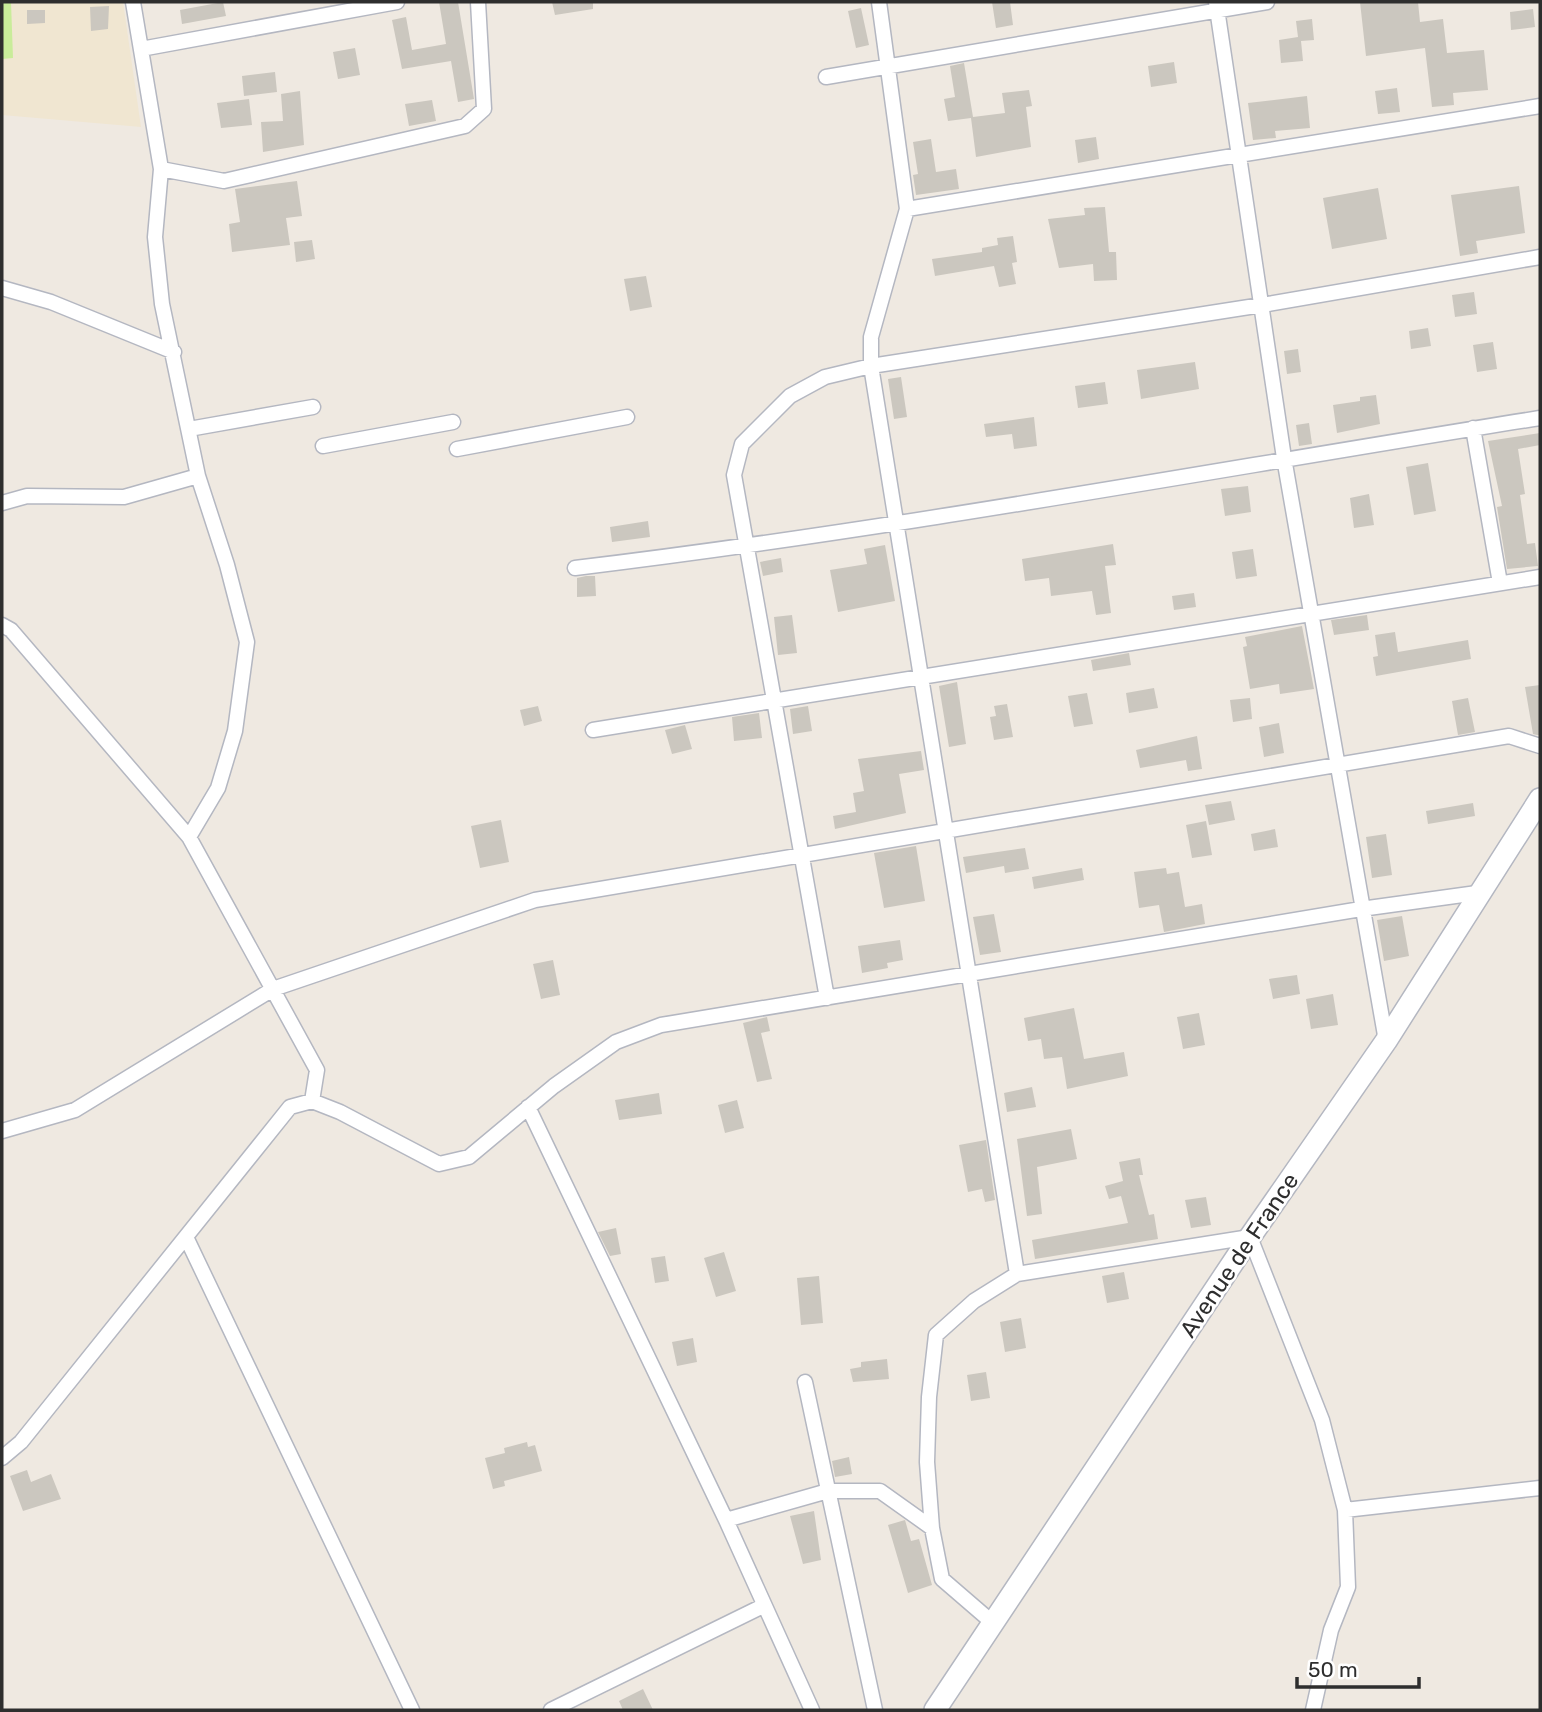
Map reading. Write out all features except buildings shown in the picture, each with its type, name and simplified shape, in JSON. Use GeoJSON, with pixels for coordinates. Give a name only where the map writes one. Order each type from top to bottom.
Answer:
{"type":"FeatureCollection","features":[{"type":"Feature","properties":{"kind":"main road","name":"Avenue de France"},"geometry":{"type":"LineString","coordinates":[[935,1710],[1250,1237],[1386,1041],[1540,799]]}},
{"type":"Feature","properties":{"kind":"street"},"geometry":{"type":"LineString","coordinates":[[133,2],[161,169],[155,237],[162,304],[198,476],[227,565],[247,642],[231,742],[218,788],[189,837]]}},
{"type":"Feature","properties":{"kind":"street"},"geometry":{"type":"LineString","coordinates":[[141,49],[397,2]]}},
{"type":"Feature","properties":{"kind":"street"},"geometry":{"type":"LineString","coordinates":[[161,169],[224,181],[465,126],[484,108],[478,2]]}},
{"type":"Feature","properties":{"kind":"street"},"geometry":{"type":"LineString","coordinates":[[879,2],[907,209],[871,337],[871,366],[1017,1274]]}},
{"type":"Feature","properties":{"kind":"street"},"geometry":{"type":"LineString","coordinates":[[826,77],[1216,6],[1267,2]]}},
{"type":"Feature","properties":{"kind":"street"},"geometry":{"type":"LineString","coordinates":[[1216,6],[1284,458],[1386,1041]]}},
{"type":"Feature","properties":{"kind":"street"},"geometry":{"type":"LineString","coordinates":[[907,209],[1540,106]]}},
{"type":"Feature","properties":{"kind":"street"},"geometry":{"type":"LineString","coordinates":[[827,998],[734,475],[742,444],[790,396],[825,377],[871,366],[1262,305],[1540,257]]}},
{"type":"Feature","properties":{"kind":"street"},"geometry":{"type":"LineString","coordinates":[[2,288],[51,302],[174,352]]}},
{"type":"Feature","properties":{"kind":"street"},"geometry":{"type":"LineString","coordinates":[[189,429],[313,407]]}},
{"type":"Feature","properties":{"kind":"street"},"geometry":{"type":"LineString","coordinates":[[457,449],[627,417]]}},
{"type":"Feature","properties":{"kind":"street"},"geometry":{"type":"LineString","coordinates":[[575,568],[747,548],[898,525],[1284,458],[1540,418]]}},
{"type":"Feature","properties":{"kind":"street"},"geometry":{"type":"LineString","coordinates":[[323,446],[453,422]]}},
{"type":"Feature","properties":{"kind":"street"},"geometry":{"type":"LineString","coordinates":[[1473,428],[1500,583]]}},
{"type":"Feature","properties":{"kind":"street"},"geometry":{"type":"LineString","coordinates":[[2,503],[27,496],[124,497],[198,476]]}},
{"type":"Feature","properties":{"kind":"street"},"geometry":{"type":"LineString","coordinates":[[593,730],[922,674],[1540,577]]}},
{"type":"Feature","properties":{"kind":"street"},"geometry":{"type":"LineString","coordinates":[[2,625],[11,631],[189,837],[317,1070],[312,1101]]}},
{"type":"Feature","properties":{"kind":"street"},"geometry":{"type":"LineString","coordinates":[[2,1132],[75,1110],[273,989],[535,900],[1509,736],[1540,746]]}},
{"type":"Feature","properties":{"kind":"street"},"geometry":{"type":"LineString","coordinates":[[2,1458],[21,1442],[290,1107],[312,1101],[340,1112],[439,1164],[469,1157],[528,1107],[616,1042],[661,1025],[1361,909],[1478,893]]}},
{"type":"Feature","properties":{"kind":"street"},"geometry":{"type":"LineString","coordinates":[[528,1107],[726,1520],[812,1710]]}},
{"type":"Feature","properties":{"kind":"street"},"geometry":{"type":"LineString","coordinates":[[186,1237],[412,1710]]}},
{"type":"Feature","properties":{"kind":"street"},"geometry":{"type":"LineString","coordinates":[[993,1623],[942,1578],[932,1528],[927,1462],[929,1397],[936,1335],[974,1301],[1017,1274],[1250,1237],[1321,1420],[1345,1510],[1348,1587],[1331,1629],[1313,1710]]}},
{"type":"Feature","properties":{"kind":"street"},"geometry":{"type":"LineString","coordinates":[[805,1382],[875,1710]]}},
{"type":"Feature","properties":{"kind":"street"},"geometry":{"type":"LineString","coordinates":[[1345,1510],[1540,1488]]}},
{"type":"Feature","properties":{"kind":"street"},"geometry":{"type":"LineString","coordinates":[[726,1520],[828,1491],[880,1491],[932,1528]]}},
{"type":"Feature","properties":{"kind":"street"},"geometry":{"type":"LineString","coordinates":[[551,1710],[763,1606]]}},
{"type":"Feature","properties":{"kind":"shaded area"},"geometry":{"type":"Polygon","coordinates":[[[2,2],[123,2],[141,127],[2,115],[2,2]]]}},
{"type":"Feature","properties":{"kind":"green space"},"geometry":{"type":"Polygon","coordinates":[[[2,2],[11,2],[13,58],[2,59],[2,2]]]}}]}
